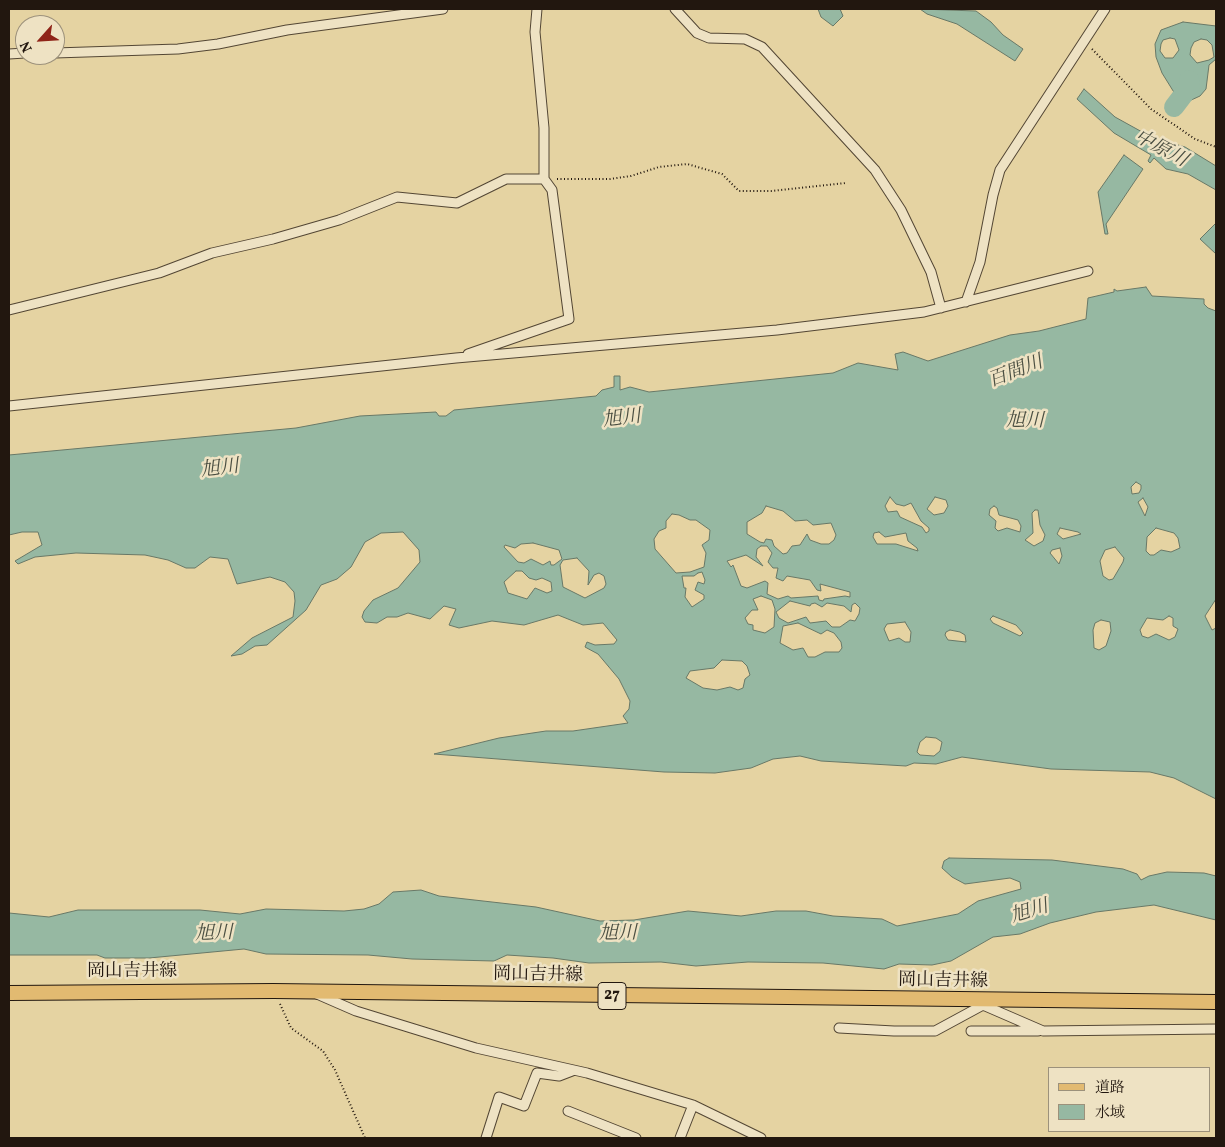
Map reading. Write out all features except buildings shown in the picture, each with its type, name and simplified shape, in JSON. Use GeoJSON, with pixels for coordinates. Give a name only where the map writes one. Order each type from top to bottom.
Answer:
{"type":"FeatureCollection","features":[{"type":"Feature","properties":{"kind":"main road","name":"岡山吉井線"},"geometry":{"type":"LineString","coordinates":[[9,993],[274,991],[982,1003],[1216,1002]]}},
{"type":"Feature","properties":{"kind":"street"},"geometry":{"type":"LineString","coordinates":[[65,52],[194,47],[287,30],[443,9]]}},
{"type":"Feature","properties":{"kind":"street"},"geometry":{"type":"LineString","coordinates":[[456,358],[569,319],[552,190],[544,179],[544,128],[535,32],[536,9]]}},
{"type":"Feature","properties":{"kind":"street"},"geometry":{"type":"LineString","coordinates":[[675,9],[697,34],[709,38],[745,39],[762,47],[875,170],[901,210],[932,272],[941,308]]}},
{"type":"Feature","properties":{"kind":"street"},"geometry":{"type":"LineString","coordinates":[[966,302],[980,262],[993,195],[1000,170],[1105,9]]}},
{"type":"Feature","properties":{"kind":"street"},"geometry":{"type":"LineString","coordinates":[[9,310],[159,273],[212,253],[273,239],[339,220],[397,197],[457,203],[506,179],[544,179]]}},
{"type":"Feature","properties":{"kind":"street"},"geometry":{"type":"LineString","coordinates":[[9,406],[456,358],[777,330],[941,308],[1088,271]]}},
{"type":"Feature","properties":{"kind":"street"},"geometry":{"type":"LineString","coordinates":[[312,992],[356,1011],[476,1048],[587,1073],[693,1105],[761,1138]]}},
{"type":"Feature","properties":{"kind":"street"},"geometry":{"type":"LineString","coordinates":[[838,1028],[935,1031],[982,1003],[1043,1032]]}},
{"type":"Feature","properties":{"kind":"street"},"geometry":{"type":"LineString","coordinates":[[971,1030],[1043,1032],[1216,1029]]}},
{"type":"Feature","properties":{"kind":"street"},"geometry":{"type":"LineString","coordinates":[[486,1138],[499,1098],[524,1106],[536,1073],[559,1076],[572,1071]]}},
{"type":"Feature","properties":{"kind":"street"},"geometry":{"type":"LineString","coordinates":[[680,1138],[693,1105]]}},
{"type":"Feature","properties":{"kind":"street"},"geometry":{"type":"LineString","coordinates":[[568,1111],[636,1138]]}},
{"type":"Feature","properties":{"kind":"path"},"geometry":{"type":"LineString","coordinates":[[1084,41],[1151,110],[1195,139],[1216,147]]}},
{"type":"Feature","properties":{"kind":"path"},"geometry":{"type":"LineString","coordinates":[[544,179],[610,179],[632,176],[660,167],[687,164],[722,174],[739,191],[780,190],[846,183]]}},
{"type":"Feature","properties":{"kind":"path"},"geometry":{"type":"LineString","coordinates":[[274,991],[291,1028],[324,1051],[335,1070],[365,1138]]}},
{"type":"Feature","properties":{"kind":"water"},"geometry":{"type":"Polygon","coordinates":[[[818,9],[840,9],[843,16],[833,26],[821,17],[818,9]]]}},
{"type":"Feature","properties":{"kind":"water"},"geometry":{"type":"Polygon","coordinates":[[[920,9],[976,11],[991,22],[1003,35],[1023,49],[1015,61],[957,24],[927,14],[920,9]]]}},
{"type":"Feature","properties":{"kind":"water"},"geometry":{"type":"Polygon","coordinates":[[[1183,22],[1216,26],[1216,59],[1209,65],[1206,89],[1200,96],[1189,101],[1180,102],[1162,73],[1156,57],[1155,44],[1161,30],[1183,22]],[[1175,39],[1163,40],[1161,44],[1160,51],[1165,58],[1173,58],[1179,50],[1175,39]],[[1201,39],[1194,42],[1191,48],[1190,55],[1197,63],[1214,57],[1212,45],[1207,40],[1201,39]]]}},
{"type":"Feature","properties":{"kind":"water","name":"中原川"},"geometry":{"type":"Polygon","coordinates":[[[1084,89],[1115,117],[1153,138],[1185,147],[1216,166],[1216,190],[1188,174],[1166,169],[1154,158],[1150,163],[1148,161],[1151,155],[1114,133],[1077,99],[1084,89]]]}},
{"type":"Feature","properties":{"kind":"water"},"geometry":{"type":"Polygon","coordinates":[[[1124,155],[1143,169],[1106,224],[1108,234],[1105,234],[1098,192],[1124,155]]]}},
{"type":"Feature","properties":{"kind":"water"},"geometry":{"type":"Polygon","coordinates":[[[1216,223],[1216,254],[1200,239],[1216,223]]]}},
{"type":"Feature","properties":{"kind":"water","name":"旭川"},"geometry":{"type":"Polygon","coordinates":[[[1146,287],[1152,296],[1204,299],[1204,304],[1208,308],[1216,311],[1216,599],[1205,616],[1212,630],[1216,628],[1216,799],[1174,778],[1150,772],[1051,769],[962,757],[936,764],[914,763],[906,766],[821,761],[800,756],[773,759],[751,768],[715,773],[664,772],[434,754],[499,738],[546,731],[573,731],[628,723],[623,716],[629,709],[630,701],[619,679],[598,654],[585,647],[587,642],[595,645],[614,644],[617,640],[603,623],[583,625],[558,615],[524,625],[492,621],[459,628],[449,625],[456,609],[444,606],[430,619],[408,613],[397,617],[387,617],[377,623],[365,622],[362,617],[364,611],[373,600],[398,588],[420,562],[419,550],[403,532],[381,533],[365,542],[351,567],[337,579],[321,585],[306,610],[267,645],[255,646],[242,654],[231,656],[252,638],[293,617],[294,592],[285,582],[270,577],[237,584],[228,559],[210,557],[195,568],[186,568],[168,560],[145,555],[76,553],[35,557],[18,564],[15,561],[42,545],[38,532],[22,532],[9,535],[9,455],[296,428],[360,416],[436,412],[439,416],[446,416],[454,410],[596,396],[602,390],[614,387],[614,376],[620,376],[620,390],[630,387],[649,392],[833,373],[858,363],[898,370],[895,354],[903,352],[928,361],[1010,335],[1039,331],[1086,319],[1088,298],[1114,292],[1114,289],[1117,291],[1146,287]],[[1136,482],[1131,487],[1132,494],[1139,493],[1141,485],[1136,482]],[[890,497],[885,506],[888,512],[897,511],[900,517],[922,527],[926,533],[929,531],[929,528],[921,521],[911,503],[904,506],[896,504],[890,497]],[[935,497],[927,509],[934,515],[944,513],[948,506],[946,500],[935,497]],[[1143,498],[1138,502],[1145,516],[1148,507],[1143,498]],[[766,506],[762,513],[747,522],[747,534],[764,543],[766,539],[772,540],[774,546],[783,554],[787,553],[792,546],[800,545],[807,534],[810,540],[821,544],[829,544],[836,535],[831,523],[813,525],[807,520],[795,521],[783,511],[766,506]],[[994,506],[990,509],[989,515],[996,521],[995,528],[998,531],[1007,528],[1020,532],[1021,526],[1018,520],[999,515],[997,508],[994,506]],[[1038,510],[1032,513],[1033,533],[1025,540],[1034,546],[1043,541],[1045,535],[1040,525],[1038,510]],[[672,514],[666,521],[666,528],[659,531],[654,539],[655,549],[676,573],[690,572],[704,567],[706,553],[702,545],[709,540],[710,530],[696,520],[672,514]],[[1060,528],[1057,534],[1063,539],[1081,534],[1060,528]],[[1156,528],[1147,537],[1146,551],[1150,555],[1154,555],[1161,550],[1171,552],[1180,548],[1178,538],[1174,533],[1156,528]],[[879,532],[874,533],[873,537],[877,544],[896,544],[918,551],[908,541],[906,533],[885,537],[879,532]],[[533,543],[521,544],[515,548],[505,545],[504,547],[518,562],[524,563],[531,559],[543,565],[550,561],[551,565],[554,565],[562,559],[559,550],[533,543]],[[761,546],[757,549],[756,557],[763,566],[746,555],[727,561],[731,567],[733,565],[741,586],[747,588],[765,581],[768,583],[767,594],[778,599],[788,596],[791,598],[818,596],[819,600],[823,601],[824,599],[850,597],[850,592],[820,584],[821,591],[817,590],[810,580],[787,576],[783,581],[776,578],[778,568],[773,568],[768,562],[772,553],[767,546],[761,546]],[[1115,547],[1105,550],[1100,561],[1103,576],[1109,580],[1113,579],[1124,558],[1115,547]],[[1060,548],[1052,550],[1050,553],[1059,564],[1062,556],[1060,548]],[[577,558],[563,560],[560,565],[563,587],[585,598],[604,588],[606,584],[604,576],[599,573],[594,575],[588,585],[589,571],[577,558]],[[516,571],[504,582],[508,593],[527,599],[535,588],[547,593],[552,591],[551,582],[542,578],[536,580],[529,578],[522,571],[516,571]],[[702,572],[694,576],[682,576],[684,588],[686,588],[685,597],[692,607],[704,599],[704,595],[695,590],[698,582],[704,584],[705,580],[702,572]],[[761,596],[753,599],[758,610],[752,610],[745,618],[748,624],[753,625],[753,630],[765,633],[774,627],[775,609],[772,600],[761,596]],[[790,601],[776,612],[779,618],[788,623],[806,617],[810,623],[826,621],[832,627],[840,627],[850,620],[855,621],[860,608],[855,603],[852,605],[851,612],[844,606],[827,603],[822,607],[815,603],[810,606],[790,601]],[[993,616],[990,619],[993,623],[1020,636],[1023,633],[1016,625],[993,616]],[[1169,616],[1163,620],[1147,618],[1140,630],[1142,636],[1148,638],[1156,634],[1169,640],[1175,637],[1178,629],[1173,626],[1173,618],[1169,616]],[[1101,620],[1095,623],[1093,630],[1094,648],[1099,650],[1106,646],[1111,631],[1110,622],[1101,620]],[[905,622],[887,624],[884,629],[889,641],[899,638],[905,642],[910,642],[911,632],[905,622]],[[798,623],[783,626],[780,643],[793,650],[803,648],[808,657],[815,657],[825,652],[839,652],[842,648],[841,642],[834,633],[827,630],[821,634],[798,623]],[[950,630],[946,632],[945,635],[948,640],[966,642],[965,635],[960,632],[950,630]],[[722,660],[714,668],[690,671],[686,678],[703,688],[717,690],[730,687],[738,690],[743,688],[745,679],[750,675],[747,666],[742,661],[722,660]],[[926,737],[920,742],[917,752],[920,755],[934,756],[940,751],[942,742],[936,738],[926,737]]]}},
{"type":"Feature","properties":{"kind":"water","name":"旭川"},"geometry":{"type":"Polygon","coordinates":[[[949,858],[1052,860],[1123,869],[1137,874],[1141,880],[1167,872],[1204,873],[1216,876],[1216,920],[1154,905],[1096,912],[1050,923],[1020,934],[993,937],[951,961],[932,965],[899,964],[884,969],[823,963],[748,962],[696,966],[661,962],[589,963],[507,955],[494,961],[412,959],[368,955],[266,954],[244,949],[149,958],[105,958],[97,955],[9,955],[9,913],[49,917],[78,910],[200,910],[240,914],[266,909],[344,911],[364,909],[379,904],[393,892],[421,890],[439,896],[536,907],[600,921],[634,920],[688,911],[741,916],[776,911],[806,911],[833,916],[882,919],[897,926],[958,914],[978,901],[1021,889],[1020,882],[1010,878],[965,884],[952,877],[942,868],[944,861],[949,858]]]}},
{"type":"Feature","properties":{"kind":"waterway","name":"百間川"},"geometry":{"type":"LineString","coordinates":[[1174,107],[1190,86],[1189,80]]}}]}
